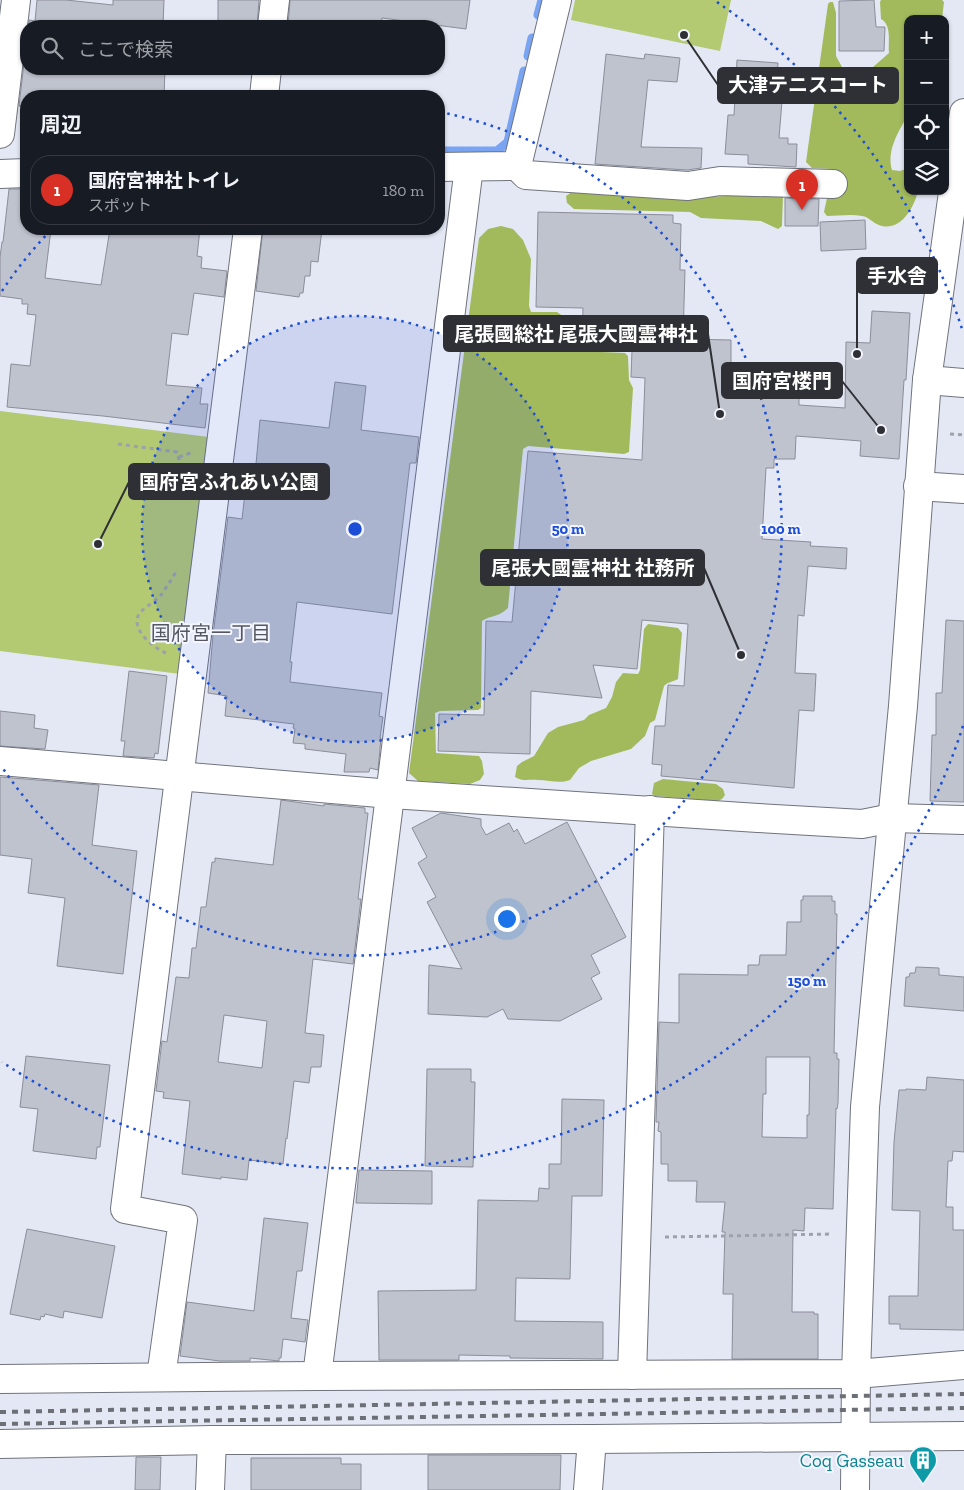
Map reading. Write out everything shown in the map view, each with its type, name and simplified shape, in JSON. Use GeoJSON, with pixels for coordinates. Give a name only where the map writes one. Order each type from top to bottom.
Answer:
{"type":"FeatureCollection","features":[{"type":"Feature","properties":{"kind":"street"},"geometry":{"type":"LineString","coordinates":[[0,134],[16,0]]}},
{"type":"Feature","properties":{"kind":"street"},"geometry":{"type":"LineString","coordinates":[[272,20],[274,0]]}},
{"type":"Feature","properties":{"kind":"street"},"geometry":{"type":"LineString","coordinates":[[517,166],[557,0]]}},
{"type":"Feature","properties":{"kind":"street"},"geometry":{"type":"LineString","coordinates":[[265,90],[266,75]]}},
{"type":"Feature","properties":{"kind":"street"},"geometry":{"type":"LineString","coordinates":[[855,1490],[856,1374],[866,1107],[903,706],[927,380],[964,113]]}},
{"type":"Feature","properties":{"kind":"street"},"geometry":{"type":"LineString","coordinates":[[445,167],[517,166],[526,175],[688,186],[720,181],[833,184]]}},
{"type":"Feature","properties":{"kind":"street"},"geometry":{"type":"LineString","coordinates":[[317,1376],[469,167]]}},
{"type":"Feature","properties":{"kind":"street"},"geometry":{"type":"LineString","coordinates":[[0,174],[20,174]]}},
{"type":"Feature","properties":{"kind":"street"},"geometry":{"type":"LineString","coordinates":[[161,1377],[183,1220],[125,1209],[247,235]]}},
{"type":"Feature","properties":{"kind":"street"},"geometry":{"type":"LineString","coordinates":[[927,380],[964,383]]}},
{"type":"Feature","properties":{"kind":"street"},"geometry":{"type":"LineString","coordinates":[[918,486],[964,489]]}},
{"type":"Feature","properties":{"kind":"street"},"geometry":{"type":"LineString","coordinates":[[0,761],[391,794],[862,824],[892,818],[964,820]]}},
{"type":"Feature","properties":{"kind":"street"},"geometry":{"type":"LineString","coordinates":[[632,1375],[650,810]]}},
{"type":"Feature","properties":{"kind":"street"},"geometry":{"type":"LineString","coordinates":[[0,1380],[161,1377],[856,1374],[964,1365]]}},
{"type":"Feature","properties":{"kind":"street"},"geometry":{"type":"LineString","coordinates":[[0,1444],[212,1440],[592,1440],[964,1436]]}},
{"type":"Feature","properties":{"kind":"street"},"geometry":{"type":"LineString","coordinates":[[210,1490],[212,1440]]}},
{"type":"Feature","properties":{"kind":"street"},"geometry":{"type":"LineString","coordinates":[[588,1490],[592,1440]]}},
{"type":"Feature","properties":{"kind":"path"},"geometry":{"type":"LineString","coordinates":[[945,434],[964,435]]}},
{"type":"Feature","properties":{"kind":"path"},"geometry":{"type":"LineString","coordinates":[[118,444],[177,452],[186,490]]}},
{"type":"Feature","properties":{"kind":"path"},"geometry":{"type":"LineString","coordinates":[[179,565],[160,596],[138,615],[137,624],[140,632],[149,642],[163,652],[170,655],[194,657]]}},
{"type":"Feature","properties":{"kind":"path"},"geometry":{"type":"LineString","coordinates":[[636,1237],[861,1233]]}},
{"type":"Feature","properties":{"kind":"green space"},"geometry":{"type":"Polygon","coordinates":[[[575,0],[731,0],[720,51],[571,20],[575,0]]]}},
{"type":"Feature","properties":{"kind":"green space"},"geometry":{"type":"Polygon","coordinates":[[[881,0],[942,0],[944,2],[942,15],[904,15],[904,122],[892,150],[891,163],[892,170],[904,170],[904,195],[917,195],[905,217],[900,222],[887,227],[862,216],[827,216],[824,212],[827,198],[834,189],[838,176],[832,169],[812,168],[806,162],[828,4],[833,2],[836,13],[836,56],[842,67],[855,76],[865,74],[889,53],[889,34],[887,25],[881,19],[881,0]]]}},
{"type":"Feature","properties":{"kind":"green space"},"geometry":{"type":"Polygon","coordinates":[[[572,192],[690,198],[779,193],[783,195],[782,226],[778,229],[761,221],[701,218],[690,212],[574,209],[567,203],[566,196],[572,192]]]}},
{"type":"Feature","properties":{"kind":"green space"},"geometry":{"type":"Polygon","coordinates":[[[501,226],[513,229],[523,240],[531,259],[529,306],[531,312],[557,312],[570,321],[579,351],[625,353],[628,356],[629,380],[633,388],[629,452],[624,454],[528,446],[523,449],[508,608],[482,621],[481,708],[478,710],[440,711],[435,713],[436,753],[479,756],[482,761],[484,774],[480,780],[470,784],[418,781],[409,773],[479,238],[488,229],[501,226]]]}},
{"type":"Feature","properties":{"kind":"green space"},"geometry":{"type":"Polygon","coordinates":[[[0,411],[209,437],[180,674],[0,651],[0,411]]]}},
{"type":"Feature","properties":{"kind":"green space"},"geometry":{"type":"Polygon","coordinates":[[[648,624],[678,628],[682,633],[678,679],[664,686],[655,720],[650,723],[645,736],[631,749],[591,761],[579,768],[570,780],[558,782],[523,780],[515,777],[517,766],[534,756],[548,733],[558,727],[584,720],[589,715],[606,708],[612,697],[616,682],[623,673],[638,674],[644,629],[648,624]]]}},
{"type":"Feature","properties":{"kind":"green space"},"geometry":{"type":"Polygon","coordinates":[[[663,779],[716,784],[723,789],[725,795],[718,801],[655,796],[652,794],[654,783],[663,779]]]}},
{"type":"Feature","properties":{"kind":"building"},"geometry":{"type":"Polygon","coordinates":[[[37,0],[66,0],[113,5],[113,0],[164,0],[163,20],[35,20],[37,0]]]}},
{"type":"Feature","properties":{"kind":"building"},"geometry":{"type":"Polygon","coordinates":[[[218,0],[259,0],[257,20],[218,20],[218,0]]]}},
{"type":"Feature","properties":{"kind":"building"},"geometry":{"type":"Polygon","coordinates":[[[290,0],[470,0],[466,29],[445,26],[445,20],[397,20],[382,18],[382,20],[288,20],[290,0]]]}},
{"type":"Feature","properties":{"kind":"building"},"geometry":{"type":"Polygon","coordinates":[[[874,0],[876,27],[885,27],[884,51],[839,51],[839,1],[874,0]]]}},
{"type":"Feature","properties":{"kind":"building"},"geometry":{"type":"Polygon","coordinates":[[[606,54],[644,59],[645,54],[680,58],[677,82],[648,80],[641,147],[702,148],[701,168],[687,170],[595,164],[606,54]]]}},
{"type":"Feature","properties":{"kind":"building"},"geometry":{"type":"Polygon","coordinates":[[[737,60],[778,63],[776,101],[782,101],[779,138],[788,138],[788,144],[797,144],[796,167],[748,164],[748,155],[725,154],[728,115],[734,115],[737,60]]]}},
{"type":"Feature","properties":{"kind":"building"},"geometry":{"type":"Polygon","coordinates":[[[23,75],[165,75],[164,90],[21,90],[23,75]]]}},
{"type":"Feature","properties":{"kind":"building"},"geometry":{"type":"Polygon","coordinates":[[[9,189],[20,189],[20,235],[50,235],[45,278],[101,285],[109,235],[199,235],[197,256],[202,257],[201,268],[227,271],[224,297],[194,293],[188,335],[172,333],[166,385],[202,388],[200,404],[208,404],[205,428],[7,407],[11,364],[30,366],[36,315],[27,314],[28,304],[22,304],[22,299],[0,296],[0,257],[9,189]]]}},
{"type":"Feature","properties":{"kind":"building"},"geometry":{"type":"Polygon","coordinates":[[[785,198],[819,199],[818,226],[785,226],[785,198]]]}},
{"type":"Feature","properties":{"kind":"building"},"geometry":{"type":"Polygon","coordinates":[[[538,212],[673,215],[673,223],[681,224],[680,270],[685,270],[683,339],[731,340],[731,372],[735,372],[734,392],[799,395],[799,405],[845,408],[846,342],[870,343],[872,311],[910,313],[899,459],[860,456],[861,441],[796,436],[795,459],[774,459],[774,468],[766,468],[762,539],[811,542],[810,546],[847,548],[846,569],[808,566],[804,616],[798,615],[795,673],[816,674],[814,711],[799,710],[794,788],[661,776],[662,765],[652,764],[655,726],[665,726],[668,685],[684,686],[688,624],[642,620],[637,669],[593,665],[602,698],[531,691],[530,754],[438,751],[439,714],[484,715],[486,621],[512,622],[528,451],[642,460],[645,378],[631,377],[632,350],[582,349],[583,308],[536,307],[538,212]]]}},
{"type":"Feature","properties":{"kind":"building"},"geometry":{"type":"Polygon","coordinates":[[[865,220],[866,249],[821,251],[820,222],[865,220]]]}},
{"type":"Feature","properties":{"kind":"building"},"geometry":{"type":"Polygon","coordinates":[[[262,235],[321,235],[318,262],[311,261],[310,276],[305,276],[303,293],[300,293],[299,297],[256,291],[262,235]]]}},
{"type":"Feature","properties":{"kind":"building"},"geometry":{"type":"Polygon","coordinates":[[[335,382],[366,386],[361,430],[419,437],[416,463],[410,463],[392,614],[297,602],[290,662],[292,662],[290,682],[382,693],[379,716],[383,717],[378,770],[370,768],[369,772],[344,772],[346,754],[305,749],[305,744],[293,743],[294,724],[225,716],[227,696],[208,693],[213,635],[228,517],[242,519],[246,485],[254,486],[260,420],[329,428],[335,382]]]}},
{"type":"Feature","properties":{"kind":"building"},"geometry":{"type":"Polygon","coordinates":[[[946,620],[964,621],[964,802],[930,801],[932,735],[936,735],[936,693],[942,693],[946,620]]]}},
{"type":"Feature","properties":{"kind":"building"},"geometry":{"type":"Polygon","coordinates":[[[129,671],[167,676],[158,754],[155,753],[154,758],[123,756],[125,741],[121,741],[129,671]]]}},
{"type":"Feature","properties":{"kind":"building"},"geometry":{"type":"Polygon","coordinates":[[[0,711],[35,715],[34,728],[48,730],[45,749],[0,746],[0,711]]]}},
{"type":"Feature","properties":{"kind":"building"},"geometry":{"type":"Polygon","coordinates":[[[0,777],[99,785],[92,845],[137,851],[123,974],[57,966],[65,898],[28,893],[32,859],[0,855],[0,777]]]}},
{"type":"Feature","properties":{"kind":"building"},"geometry":{"type":"Polygon","coordinates":[[[281,800],[324,806],[324,804],[365,808],[365,813],[368,813],[358,899],[361,899],[353,964],[313,959],[305,1033],[324,1035],[321,1067],[311,1067],[309,1083],[294,1081],[283,1164],[249,1160],[247,1180],[182,1174],[190,1101],[163,1098],[164,1092],[156,1091],[162,1041],[167,1042],[176,977],[189,978],[192,948],[196,948],[201,907],[206,907],[212,862],[215,862],[215,858],[273,865],[281,800]],[[224,1015],[218,1062],[262,1068],[267,1021],[224,1015]]]}},
{"type":"Feature","properties":{"kind":"building"},"geometry":{"type":"Polygon","coordinates":[[[441,813],[481,819],[481,826],[486,835],[509,823],[514,832],[517,829],[525,844],[567,822],[626,937],[591,955],[600,973],[591,978],[602,999],[560,1021],[508,1019],[503,1009],[487,1017],[428,1014],[429,965],[462,969],[427,902],[436,897],[418,863],[427,857],[412,828],[441,813]]]}},
{"type":"Feature","properties":{"kind":"building"},"geometry":{"type":"Polygon","coordinates":[[[803,896],[832,896],[832,901],[835,901],[835,914],[837,914],[834,1053],[837,1053],[837,1059],[839,1059],[833,1209],[805,1208],[804,1231],[793,1230],[792,1312],[814,1312],[814,1314],[818,1314],[818,1359],[732,1359],[733,1294],[723,1294],[725,1232],[722,1232],[725,1202],[696,1202],[697,1181],[668,1181],[668,1164],[661,1164],[661,1132],[658,1131],[659,1122],[656,1122],[659,1022],[679,1023],[679,974],[748,975],[748,965],[759,965],[760,955],[786,955],[787,922],[801,922],[801,900],[803,900],[803,896]],[[766,1057],[766,1094],[763,1094],[762,1137],[807,1138],[810,1057],[766,1057]]]}},
{"type":"Feature","properties":{"kind":"building"},"geometry":{"type":"Polygon","coordinates":[[[916,967],[939,968],[939,975],[964,977],[964,1011],[904,1006],[906,977],[909,977],[910,973],[915,973],[916,967]]]}},
{"type":"Feature","properties":{"kind":"building"},"geometry":{"type":"Polygon","coordinates":[[[26,1056],[110,1065],[100,1147],[97,1147],[96,1159],[33,1151],[38,1109],[20,1107],[26,1056]]]}},
{"type":"Feature","properties":{"kind":"building"},"geometry":{"type":"Polygon","coordinates":[[[427,1069],[471,1069],[471,1082],[475,1082],[473,1167],[425,1166],[427,1069]]]}},
{"type":"Feature","properties":{"kind":"building"},"geometry":{"type":"Polygon","coordinates":[[[927,1077],[964,1080],[964,1152],[953,1151],[952,1161],[948,1161],[946,1207],[953,1207],[953,1230],[964,1230],[964,1330],[900,1329],[900,1324],[889,1324],[889,1296],[918,1296],[920,1211],[892,1210],[894,1142],[899,1090],[926,1090],[927,1077]]]}},
{"type":"Feature","properties":{"kind":"building"},"geometry":{"type":"Polygon","coordinates":[[[562,1099],[604,1100],[602,1196],[572,1196],[570,1279],[516,1278],[515,1321],[603,1322],[603,1359],[510,1358],[510,1356],[459,1355],[459,1360],[379,1360],[378,1291],[476,1290],[478,1200],[538,1201],[539,1188],[549,1189],[549,1164],[561,1164],[562,1099]]]}},
{"type":"Feature","properties":{"kind":"building"},"geometry":{"type":"Polygon","coordinates":[[[359,1170],[432,1171],[432,1204],[356,1203],[359,1170]]]}},
{"type":"Feature","properties":{"kind":"building"},"geometry":{"type":"Polygon","coordinates":[[[264,1218],[308,1223],[302,1271],[297,1271],[291,1318],[308,1320],[305,1342],[283,1339],[279,1361],[250,1358],[250,1361],[220,1361],[180,1356],[187,1302],[254,1311],[264,1218]]]}},
{"type":"Feature","properties":{"kind":"building"},"geometry":{"type":"Polygon","coordinates":[[[27,1229],[115,1246],[102,1318],[64,1311],[63,1318],[45,1314],[44,1317],[41,1316],[40,1320],[10,1314],[27,1229]]]}},
{"type":"Feature","properties":{"kind":"building"},"geometry":{"type":"Polygon","coordinates":[[[428,1455],[561,1455],[560,1490],[428,1490],[428,1455]]]}},
{"type":"Feature","properties":{"kind":"building"},"geometry":{"type":"Polygon","coordinates":[[[136,1457],[161,1457],[160,1490],[135,1490],[136,1457]]]}},
{"type":"Feature","properties":{"kind":"building"},"geometry":{"type":"Polygon","coordinates":[[[251,1458],[341,1458],[341,1464],[361,1464],[361,1490],[251,1490],[251,1458]]]}},
{"type":"Feature","properties":{"kind":"waterway"},"geometry":{"type":"LineString","coordinates":[[538,15],[542,0]]}},
{"type":"Feature","properties":{"kind":"waterway"},"geometry":{"type":"LineString","coordinates":[[528,56],[532,38]]}},
{"type":"Feature","properties":{"kind":"waterway"},"geometry":{"type":"LineString","coordinates":[[445,151],[497,151],[508,142],[524,71]]}},
{"type":"Feature","properties":{"kind":"railway"},"geometry":{"type":"LineString","coordinates":[[0,1412],[964,1394]]}},
{"type":"Feature","properties":{"kind":"railway"},"geometry":{"type":"LineString","coordinates":[[0,1424],[964,1408]]}},
{"type":"Feature","properties":{"kind":"place","name":"大津テニスコート"},"geometry":{"type":"Point","coordinates":[684,35]}},
{"type":"Feature","properties":{"kind":"place","name":"国府宮神社トイレ"},"geometry":{"type":"Point","coordinates":[802,210]}},
{"type":"Feature","properties":{"kind":"place","name":"手水舎"},"geometry":{"type":"Point","coordinates":[857,354]}},
{"type":"Feature","properties":{"kind":"place","name":"尾張國総社 尾張大國霊神社"},"geometry":{"type":"Point","coordinates":[720,414]}},
{"type":"Feature","properties":{"kind":"place","name":"国府宮楼門"},"geometry":{"type":"Point","coordinates":[881,430]}},
{"type":"Feature","properties":{"kind":"place","name":"国府宮ふれあい公園"},"geometry":{"type":"Point","coordinates":[98,544]}},
{"type":"Feature","properties":{"kind":"place","name":"尾張大國霊神社 社務所"},"geometry":{"type":"Point","coordinates":[741,655]}},
{"type":"Feature","properties":{"kind":"place","name":"Coq Gasseau"},"geometry":{"type":"Point","coordinates":[923,1484]}},
{"type":"Feature","properties":{"kind":"district","name":"国府宮一丁目"},"geometry":{"type":"Point","coordinates":[211,633]}}]}
